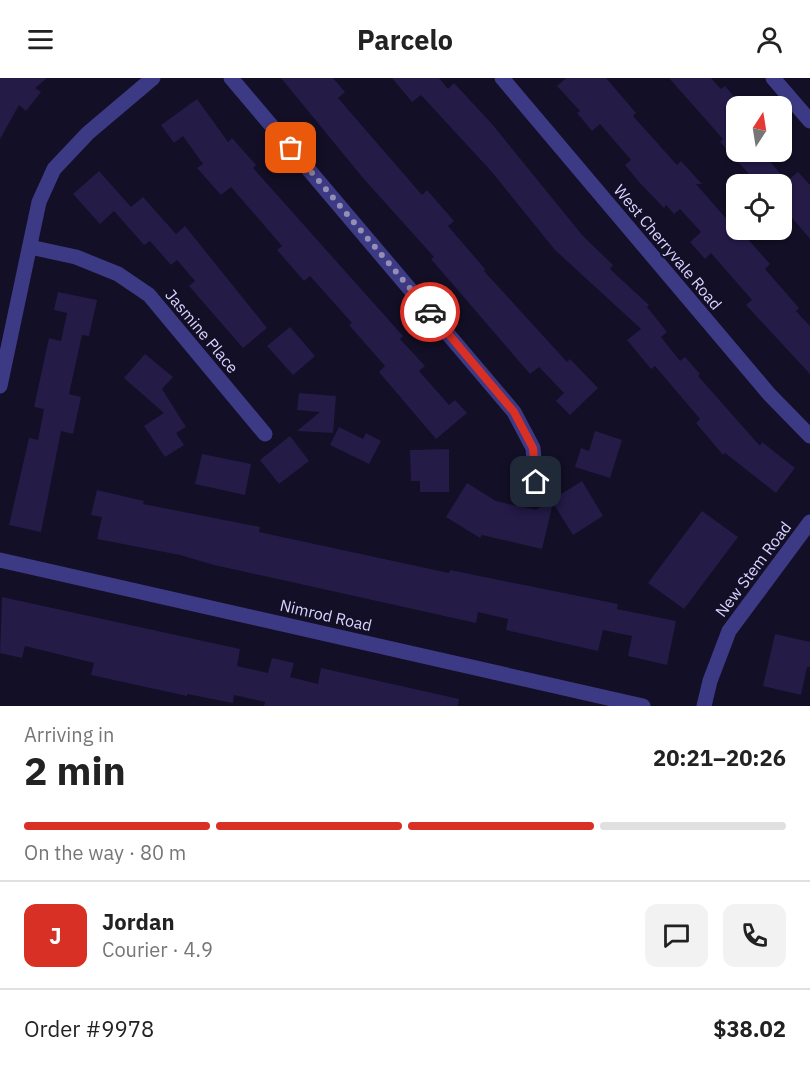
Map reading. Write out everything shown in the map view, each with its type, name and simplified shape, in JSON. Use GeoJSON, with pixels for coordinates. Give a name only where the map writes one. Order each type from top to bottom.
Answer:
{"type":"FeatureCollection","features":[{"type":"Feature","properties":{"kind":"street"},"geometry":{"type":"LineString","coordinates":[[0,386],[39,202],[54,169],[88,133],[153,78]]}},
{"type":"Feature","properties":{"kind":"street"},"geometry":{"type":"LineString","coordinates":[[231,78],[514,412],[533,448],[536,482]]}},
{"type":"Feature","properties":{"kind":"street","name":"West Cherryvale Road"},"geometry":{"type":"LineString","coordinates":[[502,78],[769,394],[810,436]]}},
{"type":"Feature","properties":{"kind":"street"},"geometry":{"type":"LineString","coordinates":[[773,78],[810,121]]}},
{"type":"Feature","properties":{"kind":"street","name":"Jasmine Place"},"geometry":{"type":"LineString","coordinates":[[30,247],[76,257],[118,274],[148,295],[265,435]]}},
{"type":"Feature","properties":{"kind":"street","name":"New Stem Road"},"geometry":{"type":"LineString","coordinates":[[704,706],[710,681],[729,631],[810,522]]}},
{"type":"Feature","properties":{"kind":"street","name":"Nimrod Road"},"geometry":{"type":"LineString","coordinates":[[0,560],[643,706]]}},
{"type":"Feature","properties":{"kind":"building"},"geometry":{"type":"Polygon","coordinates":[[[0,78],[47,78],[35,88],[41,92],[26,111],[19,105],[0,139],[0,78]]]}},
{"type":"Feature","properties":{"kind":"building"},"geometry":{"type":"Polygon","coordinates":[[[281,78],[333,78],[345,92],[338,98],[422,195],[427,190],[454,221],[448,226],[485,269],[484,271],[567,362],[570,359],[598,388],[570,415],[556,401],[564,393],[539,367],[530,374],[431,259],[434,257],[363,178],[281,78]]]}},
{"type":"Feature","properties":{"kind":"building"},"geometry":{"type":"Polygon","coordinates":[[[392,78],[439,78],[448,89],[454,83],[492,124],[583,236],[613,265],[610,269],[649,305],[647,307],[667,332],[661,337],[680,361],[685,357],[700,374],[698,376],[760,446],[762,442],[795,468],[776,493],[725,453],[723,455],[696,423],[700,419],[655,366],[651,369],[627,340],[641,329],[555,250],[491,171],[421,95],[412,102],[392,78]]]}},
{"type":"Feature","properties":{"kind":"building"},"geometry":{"type":"Polygon","coordinates":[[[566,78],[606,78],[636,113],[633,116],[677,165],[681,161],[702,184],[696,184],[726,218],[726,240],[749,240],[770,264],[765,269],[799,308],[796,311],[810,326],[810,374],[746,305],[752,300],[711,253],[705,259],[690,242],[701,232],[680,209],[674,214],[666,205],[664,208],[625,165],[631,160],[600,124],[592,131],[577,113],[580,111],[557,86],[566,78]]]}},
{"type":"Feature","properties":{"kind":"building"},"geometry":{"type":"Polygon","coordinates":[[[669,78],[711,78],[721,89],[725,86],[733,96],[726,96],[726,149],[720,142],[723,139],[669,78]]]}},
{"type":"Feature","properties":{"kind":"building"},"geometry":{"type":"Polygon","coordinates":[[[197,99],[228,142],[232,138],[256,165],[253,168],[403,336],[400,339],[425,366],[419,371],[449,405],[455,400],[467,413],[436,439],[379,372],[385,366],[349,325],[352,323],[310,276],[304,281],[277,250],[282,246],[231,187],[221,195],[197,168],[203,164],[183,136],[174,143],[161,125],[197,99]]]}},
{"type":"Feature","properties":{"kind":"building"},"geometry":{"type":"Polygon","coordinates":[[[738,162],[770,162],[781,174],[749,174],[738,162]]]}},
{"type":"Feature","properties":{"kind":"building"},"geometry":{"type":"Polygon","coordinates":[[[99,171],[131,207],[143,197],[176,234],[185,226],[267,328],[243,348],[189,286],[195,281],[177,260],[171,265],[150,241],[144,245],[114,211],[100,224],[73,194],[99,171]]]}},
{"type":"Feature","properties":{"kind":"building"},"geometry":{"type":"Polygon","coordinates":[[[798,172],[810,185],[810,239],[792,218],[792,177],[798,172]]]}},
{"type":"Feature","properties":{"kind":"building"},"geometry":{"type":"Polygon","coordinates":[[[58,292],[97,300],[89,336],[82,335],[69,394],[81,397],[73,434],[61,431],[41,532],[9,525],[29,438],[38,440],[44,409],[34,407],[49,338],[61,341],[67,313],[54,310],[58,292]]]}},
{"type":"Feature","properties":{"kind":"building"},"geometry":{"type":"Polygon","coordinates":[[[290,327],[315,356],[293,375],[267,346],[290,327]]]}},
{"type":"Feature","properties":{"kind":"building"},"geometry":{"type":"Polygon","coordinates":[[[145,354],[173,377],[162,389],[186,427],[176,433],[184,445],[165,457],[144,426],[164,413],[124,378],[145,354]]]}},
{"type":"Feature","properties":{"kind":"building"},"geometry":{"type":"Polygon","coordinates":[[[299,393],[336,396],[333,433],[297,431],[320,412],[297,410],[299,393]]]}},
{"type":"Feature","properties":{"kind":"building"},"geometry":{"type":"Polygon","coordinates":[[[339,427],[363,439],[366,433],[381,441],[369,464],[330,445],[339,427]]]}},
{"type":"Feature","properties":{"kind":"building"},"geometry":{"type":"Polygon","coordinates":[[[595,431],[622,440],[610,478],[575,467],[581,448],[589,451],[595,431]]]}},
{"type":"Feature","properties":{"kind":"building"},"geometry":{"type":"Polygon","coordinates":[[[290,436],[309,461],[279,484],[260,460],[290,436]]]}},
{"type":"Feature","properties":{"kind":"building"},"geometry":{"type":"Polygon","coordinates":[[[449,449],[449,492],[420,492],[420,481],[411,481],[410,450],[449,449]]]}},
{"type":"Feature","properties":{"kind":"building"},"geometry":{"type":"Polygon","coordinates":[[[202,454],[251,464],[245,495],[195,484],[202,454]]]}},
{"type":"Feature","properties":{"kind":"building"},"geometry":{"type":"Polygon","coordinates":[[[582,481],[603,516],[573,535],[553,503],[542,549],[482,535],[480,538],[446,517],[467,483],[496,501],[536,510],[582,481]]]}},
{"type":"Feature","properties":{"kind":"building"},"geometry":{"type":"Polygon","coordinates":[[[97,490],[144,501],[143,504],[260,527],[259,532],[449,573],[450,570],[618,604],[617,609],[676,621],[667,665],[628,656],[632,636],[603,630],[598,651],[506,630],[508,619],[478,612],[476,623],[214,565],[180,555],[97,539],[102,517],[91,515],[97,490]]]}},
{"type":"Feature","properties":{"kind":"building"},"geometry":{"type":"Polygon","coordinates":[[[702,511],[738,537],[684,609],[648,583],[702,511]]]}},
{"type":"Feature","properties":{"kind":"building"},"geometry":{"type":"Polygon","coordinates":[[[2,597],[240,649],[237,666],[268,673],[272,658],[294,663],[290,677],[318,684],[321,668],[459,699],[458,706],[264,706],[265,702],[234,695],[233,703],[187,694],[187,696],[91,675],[94,663],[25,646],[22,658],[0,653],[2,597]]]}},
{"type":"Feature","properties":{"kind":"building"},"geometry":{"type":"Polygon","coordinates":[[[775,634],[810,642],[810,667],[807,667],[801,695],[763,686],[775,634]]]}},
{"type":"Feature","properties":{"kind":"way so far"},"geometry":{"type":"LineString","coordinates":[[291,148],[430,312]]}},
{"type":"Feature","properties":{"kind":"route"},"geometry":{"type":"LineString","coordinates":[[430,312],[514,412],[533,448],[536,482]]}}]}
